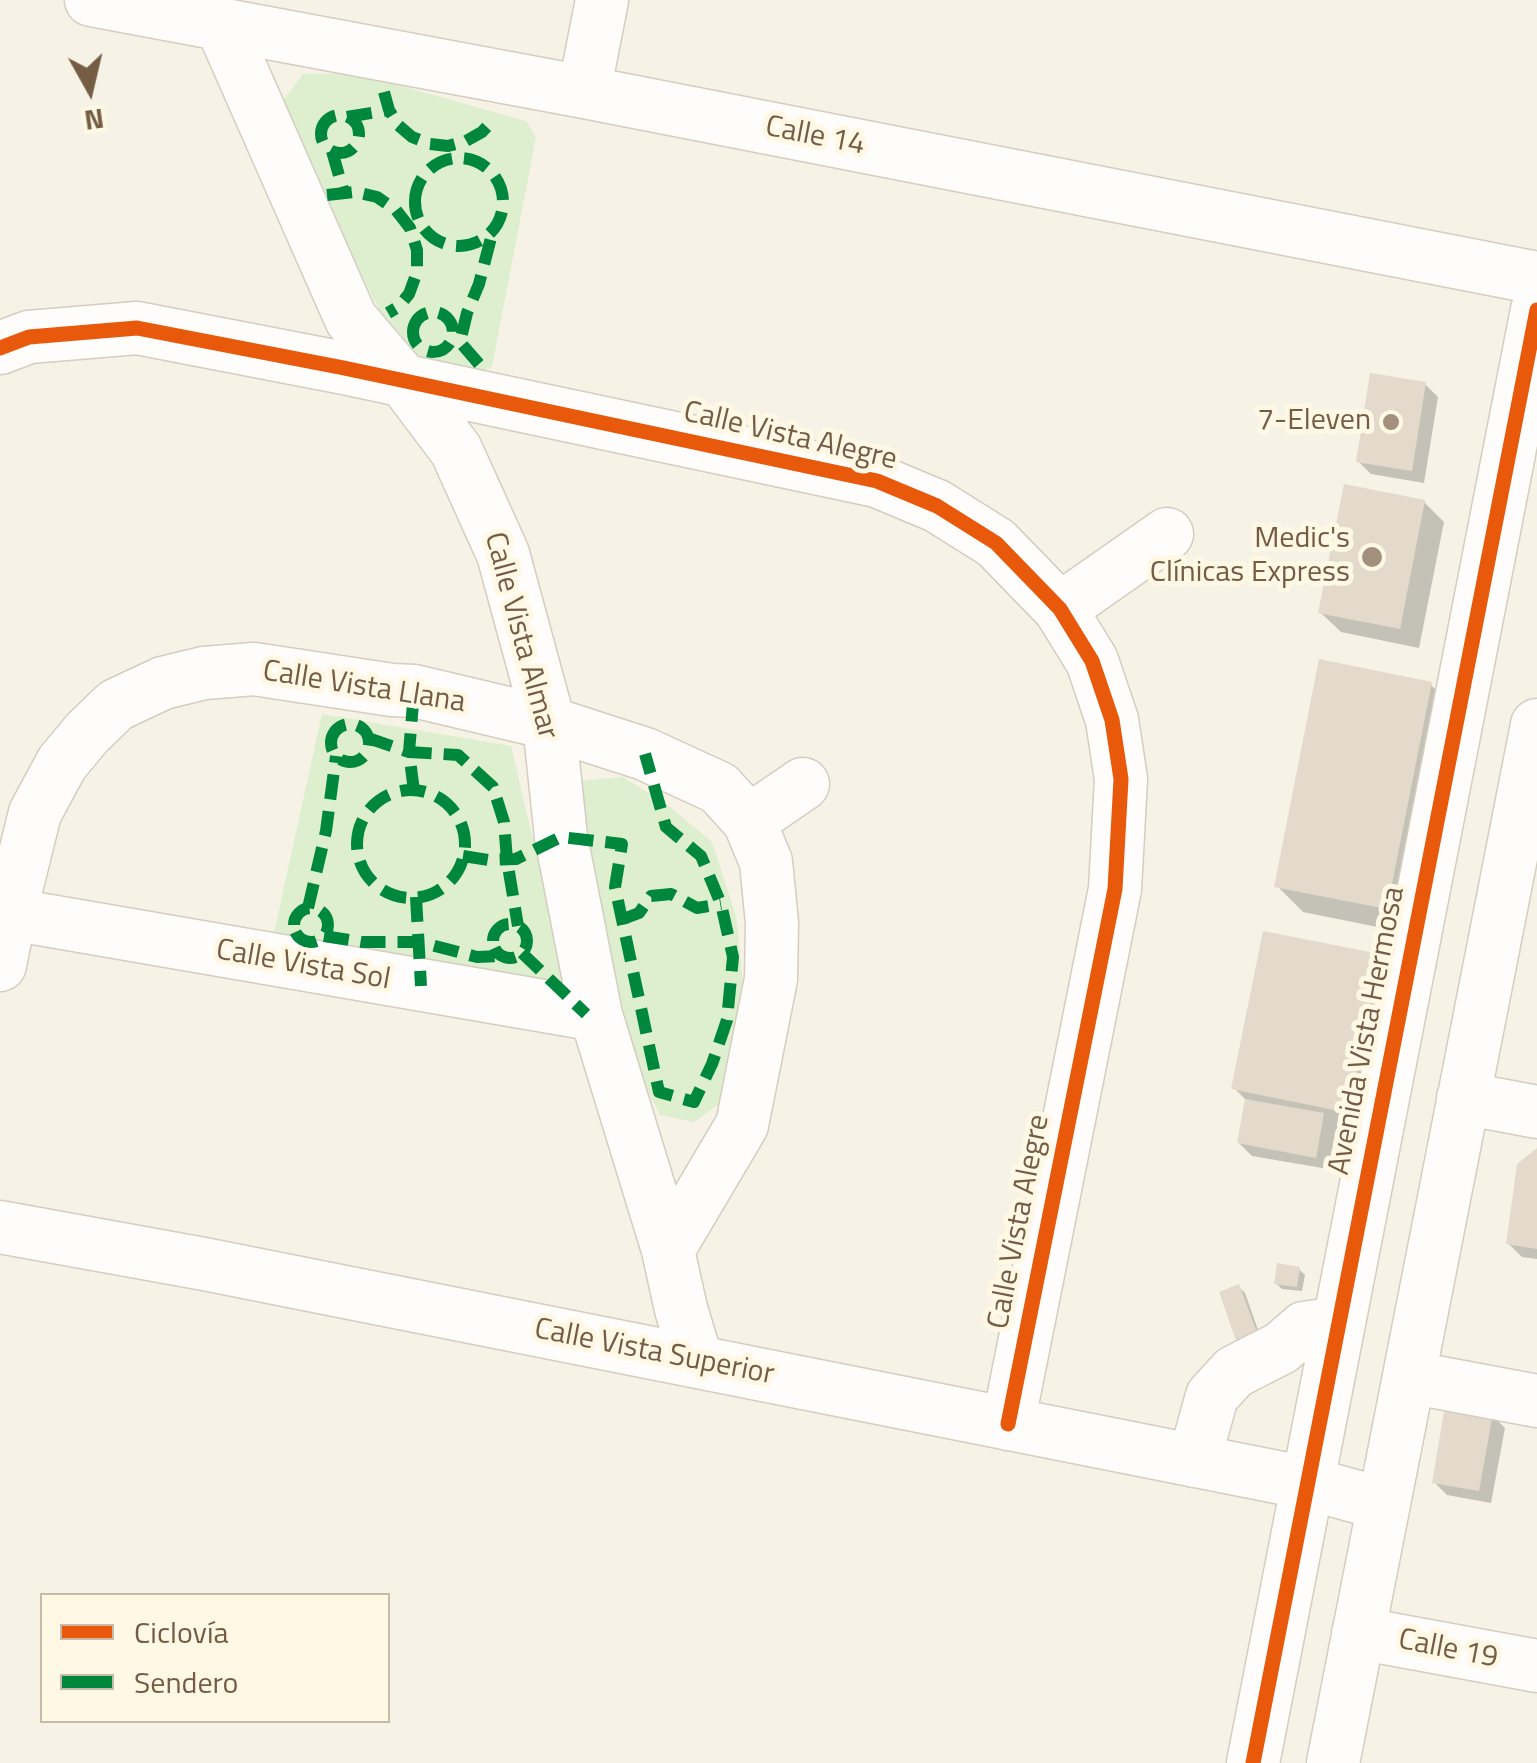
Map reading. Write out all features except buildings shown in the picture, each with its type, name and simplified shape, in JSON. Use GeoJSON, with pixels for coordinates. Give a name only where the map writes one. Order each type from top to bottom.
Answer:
{"type":"FeatureCollection","features":[{"type":"Feature","properties":{"kind":"street","name":"Calle 14"},"geometry":{"type":"LineString","coordinates":[[91,0],[1537,278]]}},
{"type":"Feature","properties":{"kind":"street"},"geometry":{"type":"LineString","coordinates":[[584,92],[602,0]]}},
{"type":"Feature","properties":{"kind":"street","name":"Calle Vista Almar"},"geometry":{"type":"LineString","coordinates":[[221,24],[352,319],[456,450],[502,554],[549,723],[561,837],[596,1015],[668,1250],[697,1362]]}},
{"type":"Feature","properties":{"kind":"street","name":"Avenida Vista Hermosa"},"geometry":{"type":"LineString","coordinates":[[1252,1763],[1537,310]]}},
{"type":"Feature","properties":{"kind":"street","name":"Calle Vista Alegre"},"geometry":{"type":"LineString","coordinates":[[0,348],[29,336],[136,328],[877,481],[937,506],[996,543],[1060,609],[1092,662],[1112,720],[1121,780],[1115,889],[1008,1424]]}},
{"type":"Feature","properties":{"kind":"street"},"geometry":{"type":"LineString","coordinates":[[1060,609],[1166,534]]}},
{"type":"Feature","properties":{"kind":"street","name":"Calle Vista Llana"},"geometry":{"type":"LineString","coordinates":[[0,965],[35,812],[62,763],[86,733],[103,688],[254,670],[414,691],[549,723],[646,754],[719,788],[749,820]]}},
{"type":"Feature","properties":{"kind":"street"},"geometry":{"type":"LineString","coordinates":[[1333,1763],[1463,1098],[1526,834],[1537,725]]}},
{"type":"Feature","properties":{"kind":"street"},"geometry":{"type":"LineString","coordinates":[[668,1250],[742,1125],[770,979],[772,923],[766,862],[749,820],[803,784]]}},
{"type":"Feature","properties":{"kind":"street","name":"Calle Vista Sol"},"geometry":{"type":"LineString","coordinates":[[10,914],[596,1015]]}},
{"type":"Feature","properties":{"kind":"street"},"geometry":{"type":"LineString","coordinates":[[1463,1098],[1537,1112]]}},
{"type":"Feature","properties":{"kind":"street","name":"Calle Vista Superior"},"geometry":{"type":"LineString","coordinates":[[0,1227],[1307,1483],[1384,1504]]}},
{"type":"Feature","properties":{"kind":"street"},"geometry":{"type":"LineString","coordinates":[[1194,1461],[1212,1396],[1234,1372],[1281,1348],[1304,1328],[1339,1323]]}},
{"type":"Feature","properties":{"kind":"street"},"geometry":{"type":"LineString","coordinates":[[1409,1377],[1537,1401]]}},
{"type":"Feature","properties":{"kind":"street","name":"Calle 19"},"geometry":{"type":"LineString","coordinates":[[1358,1633],[1537,1666]]}},
{"type":"Feature","properties":{"kind":"green space"},"geometry":{"type":"Polygon","coordinates":[[[355,73],[526,121],[536,137],[492,367],[465,377],[421,364],[388,327],[276,110],[303,74],[355,73]]]}},
{"type":"Feature","properties":{"kind":"green space"},"geometry":{"type":"Polygon","coordinates":[[[322,714],[511,746],[569,992],[272,942],[322,714]]]}},
{"type":"Feature","properties":{"kind":"green space"},"geometry":{"type":"Polygon","coordinates":[[[623,777],[669,806],[712,842],[736,916],[744,993],[729,1067],[719,1104],[694,1122],[660,1115],[641,1079],[603,930],[580,781],[623,777]]]}},
{"type":"Feature","properties":{"kind":"marked path"},"geometry":{"type":"LineString","coordinates":[[384,92],[398,125],[412,137],[430,144],[448,146],[466,141],[494,119]]}},
{"type":"Feature","properties":{"kind":"marked path"},"geometry":{"type":"LineString","coordinates":[[347,117],[389,110]]}},
{"type":"Feature","properties":{"kind":"marked path"},"geometry":{"type":"LineString","coordinates":[[340,115],[353,121],[359,134],[353,147],[340,153],[327,147],[321,134],[327,121],[340,115]]}},
{"type":"Feature","properties":{"kind":"marked path"},"geometry":{"type":"LineString","coordinates":[[332,151],[344,193]]}},
{"type":"Feature","properties":{"kind":"marked path"},"geometry":{"type":"LineString","coordinates":[[459,158],[476,161],[490,171],[500,185],[503,202],[500,219],[490,233],[476,243],[459,246],[442,243],[428,233],[418,219],[415,202],[418,185],[428,171],[442,161],[459,158]]}},
{"type":"Feature","properties":{"kind":"marked path"},"geometry":{"type":"LineString","coordinates":[[327,195],[355,192],[377,197],[396,210],[410,228],[417,250],[417,272],[409,294],[388,313]]}},
{"type":"Feature","properties":{"kind":"marked path"},"geometry":{"type":"LineString","coordinates":[[479,364],[460,342],[493,230]]}},
{"type":"Feature","properties":{"kind":"marked path"},"geometry":{"type":"LineString","coordinates":[[433,312],[447,318],[453,332],[447,346],[433,352],[419,346],[413,332],[419,318],[433,312]]}},
{"type":"Feature","properties":{"kind":"marked path"},"geometry":{"type":"LineString","coordinates":[[368,738],[409,752],[414,691]]}},
{"type":"Feature","properties":{"kind":"marked path"},"geometry":{"type":"LineString","coordinates":[[350,724],[363,730],[369,743],[363,756],[350,762],[337,756],[331,743],[337,730],[350,724]]}},
{"type":"Feature","properties":{"kind":"marked path"},"geometry":{"type":"LineString","coordinates":[[414,791],[409,752],[458,755],[493,787],[504,822],[518,926]]}},
{"type":"Feature","properties":{"kind":"marked path"},"geometry":{"type":"LineString","coordinates":[[463,856],[516,859],[561,837],[622,844],[615,887],[659,1092],[694,1102],[727,1020],[733,957],[721,904],[701,856],[666,827],[645,754]]}},
{"type":"Feature","properties":{"kind":"marked path"},"geometry":{"type":"LineString","coordinates":[[308,908],[326,831],[336,756]]}},
{"type":"Feature","properties":{"kind":"marked path"},"geometry":{"type":"LineString","coordinates":[[411,790],[441,799],[449,806],[456,814],[465,844],[456,874],[449,882],[441,889],[411,898],[381,889],[373,882],[366,874],[357,844],[366,814],[373,806],[381,799],[411,790]]}},
{"type":"Feature","properties":{"kind":"marked path"},"geometry":{"type":"LineString","coordinates":[[623,919],[639,913],[651,896],[671,894],[697,908],[721,904]]}},
{"type":"Feature","properties":{"kind":"marked path"},"geometry":{"type":"LineString","coordinates":[[416,897],[421,986]]}},
{"type":"Feature","properties":{"kind":"marked path"},"geometry":{"type":"LineString","coordinates":[[311,908],[323,913],[328,925],[323,937],[311,942],[299,937],[294,925],[299,913],[311,908]]}},
{"type":"Feature","properties":{"kind":"marked path"},"geometry":{"type":"LineString","coordinates":[[510,924],[522,929],[527,941],[522,953],[510,958],[498,953],[493,941],[498,929],[510,924]]}},
{"type":"Feature","properties":{"kind":"marked path"},"geometry":{"type":"LineString","coordinates":[[324,936],[362,942],[420,942],[477,957],[502,956]]}},
{"type":"Feature","properties":{"kind":"marked path"},"geometry":{"type":"LineString","coordinates":[[522,953],[586,1014]]}},
{"type":"Feature","properties":{"kind":"cycle path"},"geometry":{"type":"LineString","coordinates":[[1253,1763],[1537,310]]}},
{"type":"Feature","properties":{"kind":"cycle path"},"geometry":{"type":"LineString","coordinates":[[0,348],[29,337],[137,328],[877,481],[937,506],[996,543],[1060,609],[1092,661],[1112,720],[1121,779],[1115,889],[1008,1424]]}},
{"type":"Feature","properties":{"kind":"place","name":"7-Eleven"},"geometry":{"type":"Point","coordinates":[1391,422]}},
{"type":"Feature","properties":{"kind":"place","name":"Medic's Clínicas Express"},"geometry":{"type":"Point","coordinates":[1372,557]}}]}
